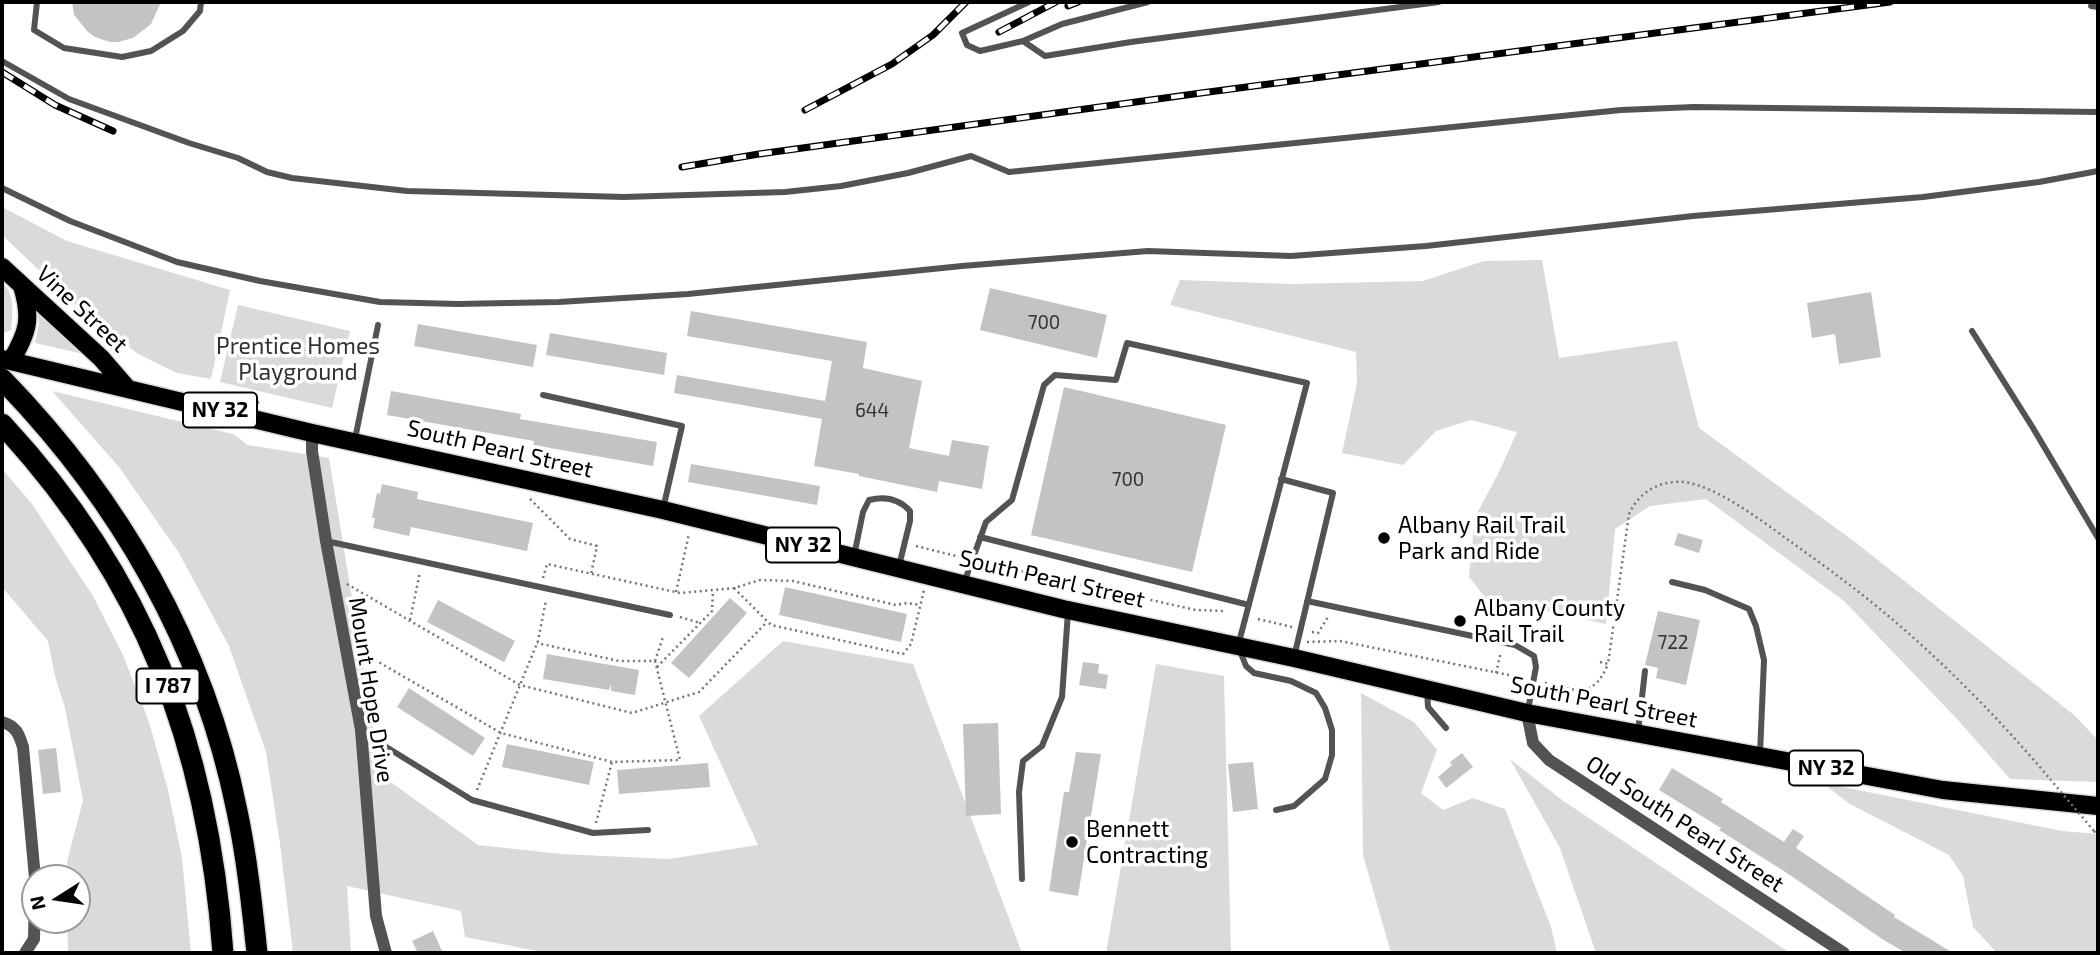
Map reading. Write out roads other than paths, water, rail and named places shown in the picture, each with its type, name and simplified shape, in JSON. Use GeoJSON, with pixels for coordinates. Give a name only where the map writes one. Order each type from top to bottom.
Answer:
{"type":"FeatureCollection","features":[{"type":"Feature","properties":{"kind":"highway","name":"I 787"},"geometry":{"type":"LineString","coordinates":[[5,366],[49,429],[99,492],[147,568],[189,654],[215,725],[229,778],[242,836],[257,953]]}},
{"type":"Feature","properties":{"kind":"highway","name":"I 787"},"geometry":{"type":"LineString","coordinates":[[2,424],[76,513],[120,584],[158,661],[188,741],[207,821],[216,877],[223,953]]}},
{"type":"Feature","properties":{"kind":"main road","name":"Vine Street"},"geometry":{"type":"LineString","coordinates":[[2,267],[102,358],[127,388]]}},
{"type":"Feature","properties":{"kind":"main road"},"geometry":{"type":"LineString","coordinates":[[5,366],[27,328],[28,309],[22,286]]}},
{"type":"Feature","properties":{"kind":"main road","name":"South Pearl Street"},"geometry":{"type":"LineString","coordinates":[[5,366],[127,388],[312,433],[855,550],[898,568],[1068,610],[1294,658],[1527,713],[1943,790],[2098,806]]}},
{"type":"Feature","properties":{"kind":"street","name":"Mount Hope Drive"},"geometry":{"type":"LineString","coordinates":[[312,433],[312,451],[326,541],[360,730],[376,916],[386,953]]}},
{"type":"Feature","properties":{"kind":"street","name":"Old South Pearl Street"},"geometry":{"type":"LineString","coordinates":[[1527,713],[1533,743],[1549,760],[1844,953]]}},
{"type":"Feature","properties":{"kind":"street"},"geometry":{"type":"LineString","coordinates":[[2,722],[10,724],[18,731],[23,747],[34,864]]}},
{"type":"Feature","properties":{"kind":"street"},"geometry":{"type":"LineString","coordinates":[[25,953],[34,934]]}},
{"type":"Feature","properties":{"kind":"lane"},"geometry":{"type":"LineString","coordinates":[[37,2],[34,30],[64,48],[122,57],[151,51],[183,31],[200,10],[201,2]]}},
{"type":"Feature","properties":{"kind":"lane"},"geometry":{"type":"LineString","coordinates":[[1029,2],[961,33],[967,45],[980,51],[1023,41],[1062,24],[1148,2]]}},
{"type":"Feature","properties":{"kind":"lane"},"geometry":{"type":"LineString","coordinates":[[1023,41],[1045,56],[1131,42],[1439,2]]}},
{"type":"Feature","properties":{"kind":"lane"},"geometry":{"type":"LineString","coordinates":[[2,61],[69,99],[238,158],[267,172],[292,178],[407,191],[624,197],[785,192],[841,186],[908,173],[971,156],[1009,172],[1621,110],[1694,107],[2098,112]]}},
{"type":"Feature","properties":{"kind":"lane"},"geometry":{"type":"LineString","coordinates":[[2,188],[70,221],[177,262],[260,281],[380,302],[457,304],[559,302],[688,294],[948,267],[1148,251],[1291,256],[1426,246],[1693,216],[1923,197],[2039,182],[2098,171]]}},
{"type":"Feature","properties":{"kind":"lane"},"geometry":{"type":"LineString","coordinates":[[355,441],[378,325]]}},
{"type":"Feature","properties":{"kind":"lane"},"geometry":{"type":"LineString","coordinates":[[1972,331],[2098,538]]}},
{"type":"Feature","properties":{"kind":"lane"},"geometry":{"type":"LineString","coordinates":[[963,584],[986,522],[1012,500],[1044,385],[1055,374],[1116,380],[1127,343],[1307,383],[1238,646],[1246,666],[1254,673],[1291,681],[1316,693],[1325,708],[1332,730],[1332,755],[1325,779],[1294,806],[1276,810]]}},
{"type":"Feature","properties":{"kind":"lane"},"geometry":{"type":"LineString","coordinates":[[543,395],[682,426],[663,510]]}},
{"type":"Feature","properties":{"kind":"lane"},"geometry":{"type":"LineString","coordinates":[[1281,479],[1333,493],[1294,658]]}},
{"type":"Feature","properties":{"kind":"lane"},"geometry":{"type":"LineString","coordinates":[[855,550],[863,512],[869,500],[882,497],[903,503],[910,511],[910,520],[898,568]]}},
{"type":"Feature","properties":{"kind":"lane"},"geometry":{"type":"LineString","coordinates":[[980,537],[1249,605]]}},
{"type":"Feature","properties":{"kind":"lane"},"geometry":{"type":"LineString","coordinates":[[326,541],[670,615]]}},
{"type":"Feature","properties":{"kind":"lane"},"geometry":{"type":"LineString","coordinates":[[1672,582],[1705,590],[1749,609],[1764,660],[1760,756]]}},
{"type":"Feature","properties":{"kind":"lane"},"geometry":{"type":"LineString","coordinates":[[1307,600],[1515,645],[1534,656],[1536,667],[1527,713]]}},
{"type":"Feature","properties":{"kind":"lane"},"geometry":{"type":"LineString","coordinates":[[1022,879],[1019,792],[1023,761],[1042,746],[1062,697],[1068,610]]}},
{"type":"Feature","properties":{"kind":"lane"},"geometry":{"type":"LineString","coordinates":[[1637,734],[1644,671]]}},
{"type":"Feature","properties":{"kind":"lane"},"geometry":{"type":"LineString","coordinates":[[1427,689],[1428,707],[1446,728]]}},
{"type":"Feature","properties":{"kind":"lane"},"geometry":{"type":"LineString","coordinates":[[360,730],[472,800],[593,833],[648,830]]}},
{"type":"Feature","properties":{"kind":"railway"},"geometry":{"type":"LineString","coordinates":[[805,110],[892,64],[933,35],[966,2]]}},
{"type":"Feature","properties":{"kind":"railway"},"geometry":{"type":"LineString","coordinates":[[999,32],[1056,2]]}},
{"type":"Feature","properties":{"kind":"railway"},"geometry":{"type":"LineString","coordinates":[[1068,6],[1078,2]]}},
{"type":"Feature","properties":{"kind":"railway"},"geometry":{"type":"LineString","coordinates":[[682,167],[1201,93],[1890,2]]}},
{"type":"Feature","properties":{"kind":"railway"},"geometry":{"type":"LineString","coordinates":[[2,72],[55,105],[113,131]]}},
{"type":"Feature","properties":{"kind":"place","name":"Albany Rail Trail Park and Ride"},"geometry":{"type":"Point","coordinates":[1384,538]}},
{"type":"Feature","properties":{"kind":"place","name":"Albany County Rail Trail"},"geometry":{"type":"Point","coordinates":[1460,621]}},
{"type":"Feature","properties":{"kind":"place","name":"Bennett Contracting"},"geometry":{"type":"Point","coordinates":[1072,842]}},
{"type":"Feature","properties":{"kind":"park label","name":"Prentice Homes Playground"},"geometry":{"type":"Point","coordinates":[298,359]}}]}
